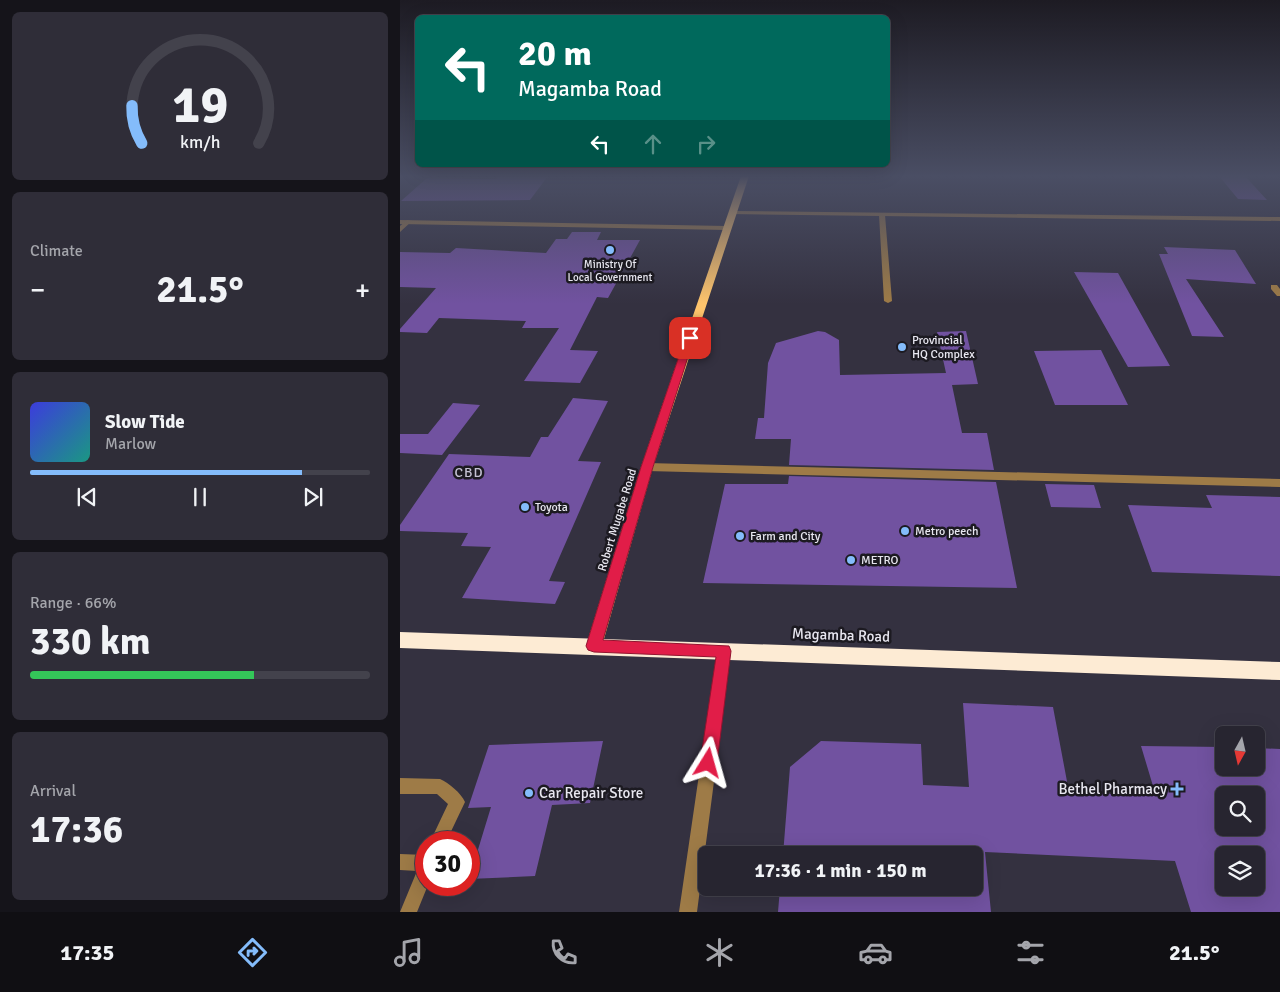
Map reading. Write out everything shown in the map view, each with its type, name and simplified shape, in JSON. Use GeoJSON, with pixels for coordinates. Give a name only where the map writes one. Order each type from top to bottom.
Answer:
{"type":"FeatureCollection","features":[{"type":"Feature","properties":{"kind":"highway","name":"Magamba Road"},"geometry":{"type":"LineString","coordinates":[[400,640],[1280,671]]}},
{"type":"Feature","properties":{"kind":"main road","name":"Robert Mugabe Road"},"geometry":{"type":"LineString","coordinates":[[594,646],[647,467],[731,219]]}},
{"type":"Feature","properties":{"kind":"street"},"geometry":{"type":"LineString","coordinates":[[882,219],[888,301]]}},
{"type":"Feature","properties":{"kind":"street"},"geometry":{"type":"LineString","coordinates":[[1245,219],[1280,219]]}},
{"type":"Feature","properties":{"kind":"street"},"geometry":{"type":"LineString","coordinates":[[400,230],[409,221]]}},
{"type":"Feature","properties":{"kind":"street"},"geometry":{"type":"LineString","coordinates":[[400,222],[727,228]]}},
{"type":"Feature","properties":{"kind":"street"},"geometry":{"type":"LineString","coordinates":[[1274,287],[1280,294]]}},
{"type":"Feature","properties":{"kind":"street"},"geometry":{"type":"LineString","coordinates":[[647,467],[1280,483]]}},
{"type":"Feature","properties":{"kind":"street"},"geometry":{"type":"LineString","coordinates":[[688,912],[724,651]]}},
{"type":"Feature","properties":{"kind":"street"},"geometry":{"type":"LineString","coordinates":[[400,786],[440,787],[458,802],[444,831]]}},
{"type":"Feature","properties":{"kind":"street"},"geometry":{"type":"LineString","coordinates":[[400,862],[415,863]]}},
{"type":"Feature","properties":{"kind":"street"},"geometry":{"type":"LineString","coordinates":[[408,912],[415,895]]}},
{"type":"Feature","properties":{"kind":"building"},"geometry":{"type":"Polygon","coordinates":[[[572,232],[601,232],[597,240],[640,240],[608,298],[597,297],[570,350],[598,351],[580,383],[524,381],[559,328],[522,328],[526,321],[439,318],[427,333],[400,332],[400,329],[436,288],[400,287],[400,252],[450,253],[456,248],[546,253],[556,239],[567,239],[572,232]]]}},
{"type":"Feature","properties":{"kind":"building"},"geometry":{"type":"Polygon","coordinates":[[[1164,247],[1235,250],[1256,284],[1186,279],[1224,337],[1192,336],[1159,254],[1168,254],[1164,247]]]}},
{"type":"Feature","properties":{"kind":"building"},"geometry":{"type":"Polygon","coordinates":[[[1074,272],[1118,273],[1170,366],[1128,367],[1074,272]]]}},
{"type":"Feature","properties":{"kind":"building"},"geometry":{"type":"Polygon","coordinates":[[[818,331],[825,332],[839,340],[840,375],[946,373],[937,332],[966,331],[978,384],[952,385],[962,433],[987,433],[994,470],[789,465],[791,439],[755,439],[758,418],[764,418],[768,363],[776,343],[818,331]]]}},
{"type":"Feature","properties":{"kind":"building"},"geometry":{"type":"Polygon","coordinates":[[[1101,350],[1128,405],[1055,405],[1034,351],[1101,350]]]}},
{"type":"Feature","properties":{"kind":"building"},"geometry":{"type":"Polygon","coordinates":[[[573,398],[608,401],[578,461],[601,462],[549,581],[565,582],[555,604],[462,598],[491,547],[461,546],[468,533],[400,531],[400,525],[449,454],[530,457],[541,437],[548,437],[573,398]]]}},
{"type":"Feature","properties":{"kind":"building"},"geometry":{"type":"Polygon","coordinates":[[[453,403],[480,405],[442,455],[400,453],[400,434],[428,434],[453,403]]]}},
{"type":"Feature","properties":{"kind":"building","name":"Metro peech"},"geometry":{"type":"Polygon","coordinates":[[[789,476],[996,482],[1017,588],[703,583],[725,484],[788,484],[789,476]]]}},
{"type":"Feature","properties":{"kind":"building"},"geometry":{"type":"Polygon","coordinates":[[[1045,484],[1094,485],[1101,508],[1051,507],[1045,484]]]}},
{"type":"Feature","properties":{"kind":"building"},"geometry":{"type":"Polygon","coordinates":[[[1206,495],[1280,497],[1280,576],[1152,572],[1128,505],[1212,508],[1206,495]]]}},
{"type":"Feature","properties":{"kind":"building"},"geometry":{"type":"Polygon","coordinates":[[[963,703],[1053,707],[1069,792],[1156,796],[1141,746],[1215,747],[1215,776],[1265,776],[1265,748],[1280,749],[1280,912],[1191,912],[1175,861],[985,852],[991,912],[778,912],[779,896],[983,896],[983,846],[784,846],[790,767],[821,741],[921,744],[923,785],[969,787],[963,703]]]}},
{"type":"Feature","properties":{"kind":"building"},"geometry":{"type":"Polygon","coordinates":[[[603,741],[590,803],[552,805],[535,876],[480,878],[480,843],[491,807],[468,808],[489,745],[603,741]]]}},
{"type":"Feature","properties":{"kind":"place","name":"Ministry Of Local Government"},"geometry":{"type":"Point","coordinates":[610,250]}},
{"type":"Feature","properties":{"kind":"place","name":"Provincial HQ Complex"},"geometry":{"type":"Point","coordinates":[902,347]}},
{"type":"Feature","properties":{"kind":"place","name":"Toyota"},"geometry":{"type":"Point","coordinates":[525,507]}},
{"type":"Feature","properties":{"kind":"place","name":"Metro peech"},"geometry":{"type":"Point","coordinates":[905,531]}},
{"type":"Feature","properties":{"kind":"place","name":"Farm and City"},"geometry":{"type":"Point","coordinates":[740,536]}},
{"type":"Feature","properties":{"kind":"place","name":"METRO"},"geometry":{"type":"Point","coordinates":[851,560]}},
{"type":"Feature","properties":{"kind":"place","name":"Bethel Pharmacy"},"geometry":{"type":"Point","coordinates":[1177,789]}},
{"type":"Feature","properties":{"kind":"place","name":"Car Repair Store"},"geometry":{"type":"Point","coordinates":[529,793]}},
{"type":"Feature","properties":{"kind":"district","name":"CBD"},"geometry":{"type":"Point","coordinates":[469,472]}},
{"type":"Feature","properties":{"kind":"route"},"geometry":{"type":"LineString","coordinates":[[690,338],[647,467],[594,646],[724,651],[708,763]]}}]}
